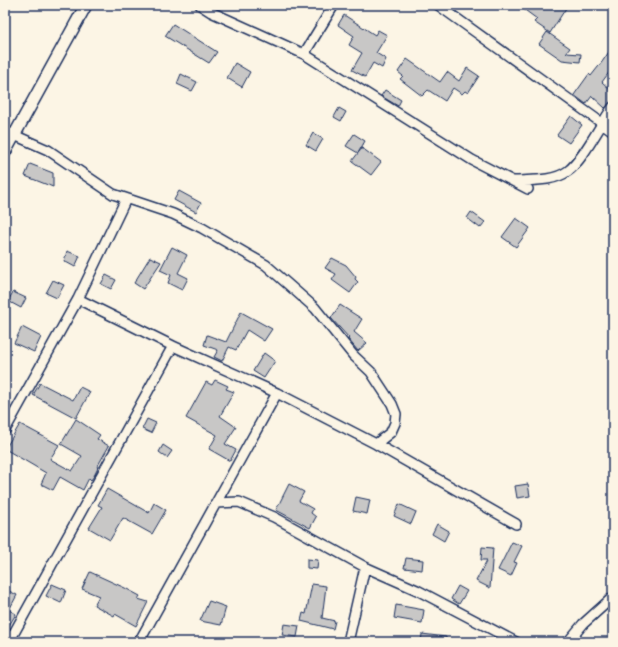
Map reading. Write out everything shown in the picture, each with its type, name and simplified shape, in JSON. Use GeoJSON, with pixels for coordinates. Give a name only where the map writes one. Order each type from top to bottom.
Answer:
{"type":"FeatureCollection","features":[{"type":"Feature","properties":{"kind":"street"},"geometry":{"type":"LineString","coordinates":[[5,152],[10,133],[86,5]]}},
{"type":"Feature","properties":{"kind":"street"},"geometry":{"type":"LineString","coordinates":[[200,5],[213,9],[304,54],[472,160],[528,189]]}},
{"type":"Feature","properties":{"kind":"street"},"geometry":{"type":"LineString","coordinates":[[304,54],[334,5]]}},
{"type":"Feature","properties":{"kind":"street"},"geometry":{"type":"LineString","coordinates":[[438,5],[601,124],[613,131]]}},
{"type":"Feature","properties":{"kind":"street"},"geometry":{"type":"LineString","coordinates":[[513,181],[544,180],[568,170],[585,150],[613,107]]}},
{"type":"Feature","properties":{"kind":"street"},"geometry":{"type":"LineString","coordinates":[[10,133],[48,150],[113,194],[173,214],[233,245],[266,265],[315,308],[353,355],[371,372],[392,404],[396,414],[395,423],[391,432],[376,444]]}},
{"type":"Feature","properties":{"kind":"street"},"geometry":{"type":"LineString","coordinates":[[5,430],[78,299],[126,199]]}},
{"type":"Feature","properties":{"kind":"street"},"geometry":{"type":"LineString","coordinates":[[78,299],[173,346],[277,393],[376,444],[516,524]]}},
{"type":"Feature","properties":{"kind":"street"},"geometry":{"type":"LineString","coordinates":[[9,642],[173,346]]}},
{"type":"Feature","properties":{"kind":"street"},"geometry":{"type":"LineString","coordinates":[[138,642],[277,393]]}},
{"type":"Feature","properties":{"kind":"street"},"geometry":{"type":"LineString","coordinates":[[216,503],[239,502],[274,517],[365,568],[417,590],[516,642]]}},
{"type":"Feature","properties":{"kind":"street"},"geometry":{"type":"LineString","coordinates":[[348,642],[365,568]]}},
{"type":"Feature","properties":{"kind":"street"},"geometry":{"type":"LineString","coordinates":[[568,642],[583,624],[613,597]]}},
{"type":"Feature","properties":{"kind":"building"},"geometry":{"type":"Polygon","coordinates":[[[518,5],[568,5],[550,33],[534,22],[537,19],[518,5]]]}},
{"type":"Feature","properties":{"kind":"building"},"geometry":{"type":"Polygon","coordinates":[[[344,15],[375,35],[378,30],[387,35],[376,53],[386,59],[382,68],[373,63],[365,77],[352,70],[362,53],[349,45],[354,36],[338,25],[344,15]]]}},
{"type":"Feature","properties":{"kind":"building"},"geometry":{"type":"Polygon","coordinates":[[[173,24],[217,52],[209,63],[165,36],[173,24]]]}},
{"type":"Feature","properties":{"kind":"building"},"geometry":{"type":"Polygon","coordinates":[[[547,32],[570,48],[566,53],[581,54],[580,62],[562,60],[539,44],[547,32]]]}},
{"type":"Feature","properties":{"kind":"building"},"geometry":{"type":"Polygon","coordinates":[[[613,46],[613,67],[602,82],[613,92],[613,101],[605,108],[592,96],[586,104],[574,95],[589,74],[591,76],[613,46]]]}},
{"type":"Feature","properties":{"kind":"building"},"geometry":{"type":"Polygon","coordinates":[[[407,59],[440,82],[447,72],[459,81],[467,68],[479,76],[468,93],[465,91],[462,94],[453,88],[445,101],[428,90],[422,96],[400,79],[403,76],[398,72],[407,59]]]}},
{"type":"Feature","properties":{"kind":"building"},"geometry":{"type":"Polygon","coordinates":[[[235,63],[250,72],[242,87],[227,78],[235,63]]]}},
{"type":"Feature","properties":{"kind":"building"},"geometry":{"type":"Polygon","coordinates":[[[181,74],[197,82],[192,91],[177,84],[181,74]]]}},
{"type":"Feature","properties":{"kind":"building"},"geometry":{"type":"Polygon","coordinates":[[[385,90],[401,100],[398,106],[381,96],[385,90]]]}},
{"type":"Feature","properties":{"kind":"building"},"geometry":{"type":"Polygon","coordinates":[[[339,108],[346,112],[341,121],[334,117],[339,108]]]}},
{"type":"Feature","properties":{"kind":"building"},"geometry":{"type":"Polygon","coordinates":[[[571,116],[582,125],[569,143],[557,135],[571,116]]]}},
{"type":"Feature","properties":{"kind":"building"},"geometry":{"type":"Polygon","coordinates":[[[313,133],[323,139],[316,151],[306,145],[313,133]]]}},
{"type":"Feature","properties":{"kind":"building"},"geometry":{"type":"Polygon","coordinates":[[[354,134],[365,141],[358,153],[346,146],[354,134]]]}},
{"type":"Feature","properties":{"kind":"building"},"geometry":{"type":"Polygon","coordinates":[[[362,148],[381,162],[371,175],[352,161],[362,148]]]}},
{"type":"Feature","properties":{"kind":"building"},"geometry":{"type":"Polygon","coordinates":[[[30,164],[53,173],[53,187],[25,176],[30,164]]]}},
{"type":"Feature","properties":{"kind":"building"},"geometry":{"type":"Polygon","coordinates":[[[179,191],[201,203],[196,212],[174,200],[179,191]]]}},
{"type":"Feature","properties":{"kind":"building"},"geometry":{"type":"Polygon","coordinates":[[[471,212],[485,222],[480,228],[467,218],[471,212]]]}},
{"type":"Feature","properties":{"kind":"building"},"geometry":{"type":"Polygon","coordinates":[[[516,218],[530,228],[516,247],[502,237],[516,218]]]}},
{"type":"Feature","properties":{"kind":"building"},"geometry":{"type":"Polygon","coordinates":[[[172,247],[187,255],[178,273],[188,278],[182,290],[168,283],[171,275],[160,270],[172,247]]]}},
{"type":"Feature","properties":{"kind":"building"},"geometry":{"type":"Polygon","coordinates":[[[67,251],[80,256],[75,267],[64,261],[67,251]]]}},
{"type":"Feature","properties":{"kind":"building"},"geometry":{"type":"Polygon","coordinates":[[[150,257],[161,262],[143,289],[134,283],[150,257]]]}},
{"type":"Feature","properties":{"kind":"building"},"geometry":{"type":"Polygon","coordinates":[[[332,258],[346,265],[356,277],[355,279],[358,282],[350,293],[332,280],[336,274],[325,268],[332,258]]]}},
{"type":"Feature","properties":{"kind":"building"},"geometry":{"type":"Polygon","coordinates":[[[106,275],[116,280],[111,289],[101,284],[106,275]]]}},
{"type":"Feature","properties":{"kind":"building"},"geometry":{"type":"Polygon","coordinates":[[[53,280],[64,285],[57,298],[46,293],[53,280]]]}},
{"type":"Feature","properties":{"kind":"building"},"geometry":{"type":"Polygon","coordinates":[[[13,292],[26,298],[21,308],[8,301],[13,292]]]}},
{"type":"Feature","properties":{"kind":"building"},"geometry":{"type":"Polygon","coordinates":[[[340,305],[362,319],[354,332],[367,343],[358,351],[348,339],[349,338],[331,318],[340,305]]]}},
{"type":"Feature","properties":{"kind":"building"},"geometry":{"type":"Polygon","coordinates":[[[241,312],[272,329],[264,341],[247,330],[236,350],[229,347],[222,361],[214,357],[218,350],[204,345],[207,335],[226,342],[241,312]]]}},
{"type":"Feature","properties":{"kind":"building"},"geometry":{"type":"Polygon","coordinates":[[[22,327],[41,337],[34,352],[14,343],[22,327]]]}},
{"type":"Feature","properties":{"kind":"building"},"geometry":{"type":"Polygon","coordinates":[[[264,353],[275,361],[264,378],[253,371],[264,353]]]}},
{"type":"Feature","properties":{"kind":"building"},"geometry":{"type":"Polygon","coordinates":[[[215,380],[228,386],[226,389],[234,392],[220,416],[236,427],[225,444],[236,450],[230,461],[209,449],[217,435],[186,418],[206,382],[212,385],[215,380]]]}},
{"type":"Feature","properties":{"kind":"building"},"geometry":{"type":"Polygon","coordinates":[[[40,383],[73,400],[80,387],[90,392],[76,418],[33,395],[40,383]]]}},
{"type":"Feature","properties":{"kind":"building"},"geometry":{"type":"Polygon","coordinates":[[[76,419],[100,435],[97,439],[109,446],[97,467],[98,468],[94,476],[91,480],[89,478],[83,490],[60,477],[53,490],[41,484],[46,473],[5,449],[20,424],[59,445],[50,459],[72,471],[82,456],[61,444],[76,419]]]}},
{"type":"Feature","properties":{"kind":"building"},"geometry":{"type":"Polygon","coordinates":[[[147,419],[156,423],[151,433],[142,429],[147,419]]]}},
{"type":"Feature","properties":{"kind":"building"},"geometry":{"type":"Polygon","coordinates":[[[163,445],[172,451],[167,458],[159,452],[163,445]]]}},
{"type":"Feature","properties":{"kind":"building"},"geometry":{"type":"Polygon","coordinates":[[[289,484],[304,492],[299,501],[313,509],[311,513],[316,517],[310,528],[276,510],[289,484]]]}},
{"type":"Feature","properties":{"kind":"building"},"geometry":{"type":"Polygon","coordinates":[[[528,484],[530,496],[517,498],[515,486],[528,484]]]}},
{"type":"Feature","properties":{"kind":"building"},"geometry":{"type":"Polygon","coordinates":[[[107,489],[149,513],[154,503],[166,510],[152,534],[123,518],[110,540],[89,528],[102,507],[98,505],[107,489]]]}},
{"type":"Feature","properties":{"kind":"building"},"geometry":{"type":"Polygon","coordinates":[[[356,497],[370,500],[367,514],[353,511],[356,497]]]}},
{"type":"Feature","properties":{"kind":"building"},"geometry":{"type":"Polygon","coordinates":[[[399,504],[416,512],[411,524],[394,516],[399,504]]]}},
{"type":"Feature","properties":{"kind":"building"},"geometry":{"type":"Polygon","coordinates":[[[437,524],[449,531],[444,541],[432,534],[437,524]]]}},
{"type":"Feature","properties":{"kind":"building"},"geometry":{"type":"Polygon","coordinates":[[[512,542],[522,546],[514,562],[517,563],[511,576],[498,570],[512,542]]]}},
{"type":"Feature","properties":{"kind":"building"},"geometry":{"type":"Polygon","coordinates":[[[482,547],[493,548],[490,588],[476,581],[487,560],[481,560],[482,547]]]}},
{"type":"Feature","properties":{"kind":"building"},"geometry":{"type":"Polygon","coordinates":[[[406,558],[423,560],[422,570],[404,568],[406,558]]]}},
{"type":"Feature","properties":{"kind":"building"},"geometry":{"type":"Polygon","coordinates":[[[307,559],[318,560],[317,569],[307,568],[307,559]]]}},
{"type":"Feature","properties":{"kind":"building"},"geometry":{"type":"Polygon","coordinates":[[[90,572],[140,596],[138,599],[148,602],[136,626],[115,614],[114,616],[94,605],[99,596],[82,589],[90,572]]]}},
{"type":"Feature","properties":{"kind":"building"},"geometry":{"type":"Polygon","coordinates":[[[52,584],[66,590],[61,603],[46,596],[52,584]]]}},
{"type":"Feature","properties":{"kind":"building"},"geometry":{"type":"Polygon","coordinates":[[[312,584],[326,586],[322,618],[335,621],[333,629],[301,621],[303,613],[306,614],[312,584]]]}},
{"type":"Feature","properties":{"kind":"building"},"geometry":{"type":"Polygon","coordinates":[[[458,586],[467,591],[459,604],[451,599],[458,586]]]}},
{"type":"Feature","properties":{"kind":"building"},"geometry":{"type":"Polygon","coordinates":[[[5,589],[17,595],[9,610],[16,614],[5,632],[5,589]]]}},
{"type":"Feature","properties":{"kind":"building"},"geometry":{"type":"Polygon","coordinates":[[[209,601],[226,607],[221,625],[200,621],[209,601]]]}},
{"type":"Feature","properties":{"kind":"building"},"geometry":{"type":"Polygon","coordinates":[[[396,605],[424,610],[422,623],[394,618],[396,605]]]}},
{"type":"Feature","properties":{"kind":"building"},"geometry":{"type":"Polygon","coordinates":[[[284,624],[299,626],[297,637],[282,635],[284,624]]]}},
{"type":"Feature","properties":{"kind":"building"},"geometry":{"type":"Polygon","coordinates":[[[422,634],[446,637],[446,642],[421,642],[422,634]]]}}]}
